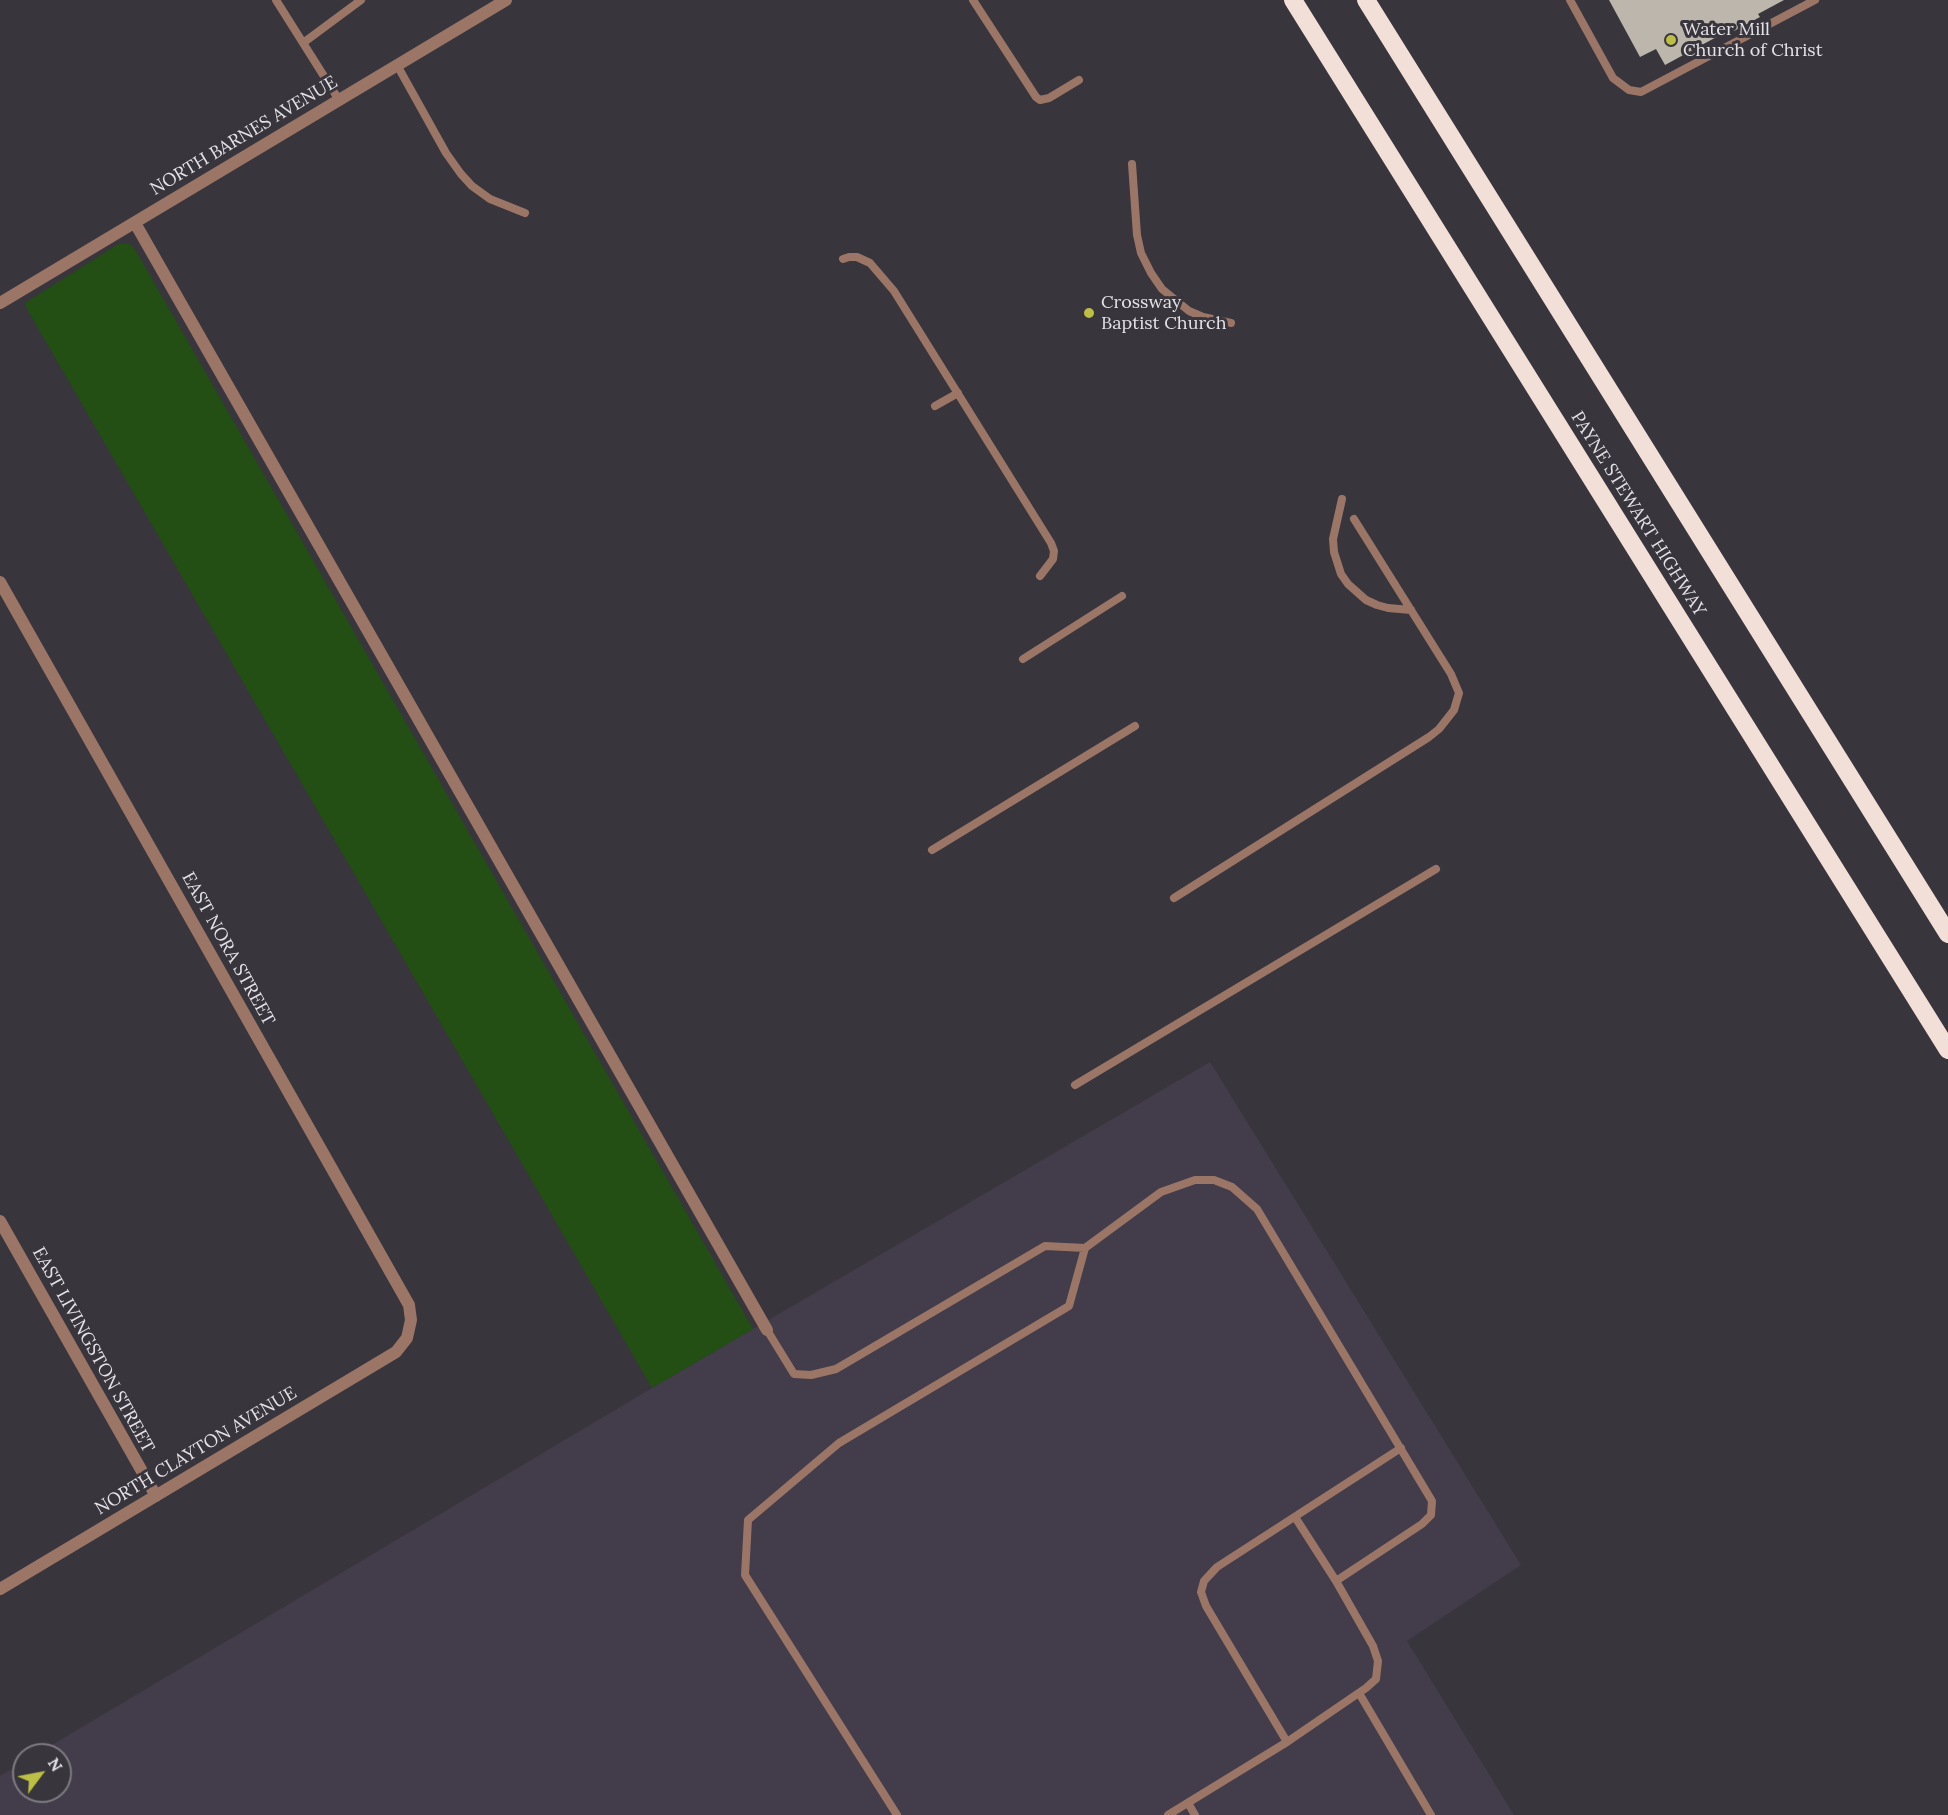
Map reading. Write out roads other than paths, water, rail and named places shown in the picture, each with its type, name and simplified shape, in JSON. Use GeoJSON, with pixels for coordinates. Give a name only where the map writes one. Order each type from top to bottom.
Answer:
{"type":"FeatureCollection","features":[{"type":"Feature","properties":{"kind":"highway","name":"PAYNE STEWART HIGHWAY"},"geometry":{"type":"LineString","coordinates":[[1293,0],[1948,1050]]}},
{"type":"Feature","properties":{"kind":"highway"},"geometry":{"type":"LineString","coordinates":[[1366,0],[1948,934]]}},
{"type":"Feature","properties":{"kind":"street","name":"NORTH BARNES AVENUE"},"geometry":{"type":"LineString","coordinates":[[0,303],[506,0]]}},
{"type":"Feature","properties":{"kind":"street"},"geometry":{"type":"LineString","coordinates":[[135,223],[767,1330]]}},
{"type":"Feature","properties":{"kind":"street","name":"EAST NORA STREET"},"geometry":{"type":"LineString","coordinates":[[0,582],[409,1305],[411,1320],[407,1338]]}},
{"type":"Feature","properties":{"kind":"street","name":"EAST LIVINGSTON STREET"},"geometry":{"type":"LineString","coordinates":[[0,1222],[156,1496]]}},
{"type":"Feature","properties":{"kind":"street","name":"NORTH CLAYTON AVENUE"},"geometry":{"type":"LineString","coordinates":[[0,1589],[396,1352],[407,1338]]}},
{"type":"Feature","properties":{"kind":"lane"},"geometry":{"type":"LineString","coordinates":[[276,0],[339,100]]}},
{"type":"Feature","properties":{"kind":"lane"},"geometry":{"type":"LineString","coordinates":[[303,43],[361,0]]}},
{"type":"Feature","properties":{"kind":"lane"},"geometry":{"type":"LineString","coordinates":[[973,0],[1036,97],[1040,100],[1049,99],[1079,80]]}},
{"type":"Feature","properties":{"kind":"lane"},"geometry":{"type":"LineString","coordinates":[[1569,0],[1613,78],[1629,90],[1641,92],[1815,0]]}},
{"type":"Feature","properties":{"kind":"lane"},"geometry":{"type":"LineString","coordinates":[[397,65],[446,153],[461,174],[472,186],[490,199],[525,213]]}},
{"type":"Feature","properties":{"kind":"lane"},"geometry":{"type":"LineString","coordinates":[[1132,164],[1137,236],[1141,253],[1151,273],[1162,289],[1189,311],[1203,317],[1232,323]]}},
{"type":"Feature","properties":{"kind":"lane"},"geometry":{"type":"LineString","coordinates":[[843,259],[857,257],[870,263],[881,274],[958,393],[1051,543],[1054,551],[1053,559],[1040,576]]}},
{"type":"Feature","properties":{"kind":"lane"},"geometry":{"type":"LineString","coordinates":[[935,406],[958,393]]}},
{"type":"Feature","properties":{"kind":"lane"},"geometry":{"type":"LineString","coordinates":[[1341,499],[1333,539],[1334,552],[1347,585],[1366,600],[1377,605],[1411,610]]}},
{"type":"Feature","properties":{"kind":"lane"},"geometry":{"type":"LineString","coordinates":[[1174,898],[1429,737],[1447,721],[1458,701],[1457,686],[1354,519]]}},
{"type":"Feature","properties":{"kind":"lane"},"geometry":{"type":"LineString","coordinates":[[1023,658],[1122,596]]}},
{"type":"Feature","properties":{"kind":"lane"},"geometry":{"type":"LineString","coordinates":[[932,850],[1135,726]]}},
{"type":"Feature","properties":{"kind":"lane"},"geometry":{"type":"LineString","coordinates":[[1075,1085],[1436,869]]}},
{"type":"Feature","properties":{"kind":"lane"},"geometry":{"type":"LineString","coordinates":[[897,1815],[745,1575],[748,1520],[839,1443],[1069,1306],[1085,1248],[1161,1192],[1195,1180],[1214,1180],[1232,1187],[1257,1209],[1432,1501],[1431,1515],[1422,1524],[1336,1581]]}},
{"type":"Feature","properties":{"kind":"lane"},"geometry":{"type":"LineString","coordinates":[[767,1330],[794,1374],[811,1375],[836,1369],[1045,1246],[1085,1248]]}},
{"type":"Feature","properties":{"kind":"lane"},"geometry":{"type":"LineString","coordinates":[[1287,1742],[1206,1606],[1202,1592],[1203,1581],[1217,1567],[1401,1449]]}},
{"type":"Feature","properties":{"kind":"lane"},"geometry":{"type":"LineString","coordinates":[[1168,1815],[1287,1742],[1376,1679],[1378,1661],[1373,1646],[1295,1516]]}},
{"type":"Feature","properties":{"kind":"lane"},"geometry":{"type":"LineString","coordinates":[[1359,1693],[1431,1815]]}},
{"type":"Feature","properties":{"kind":"lane"},"geometry":{"type":"LineString","coordinates":[[1188,1803],[1195,1815]]}},
{"type":"Feature","properties":{"kind":"place","name":"Water Mill Church of Christ"},"geometry":{"type":"Point","coordinates":[1671,40]}},
{"type":"Feature","properties":{"kind":"place","name":"Crossway Baptist Church"},"geometry":{"type":"Point","coordinates":[1089,313]}}]}
